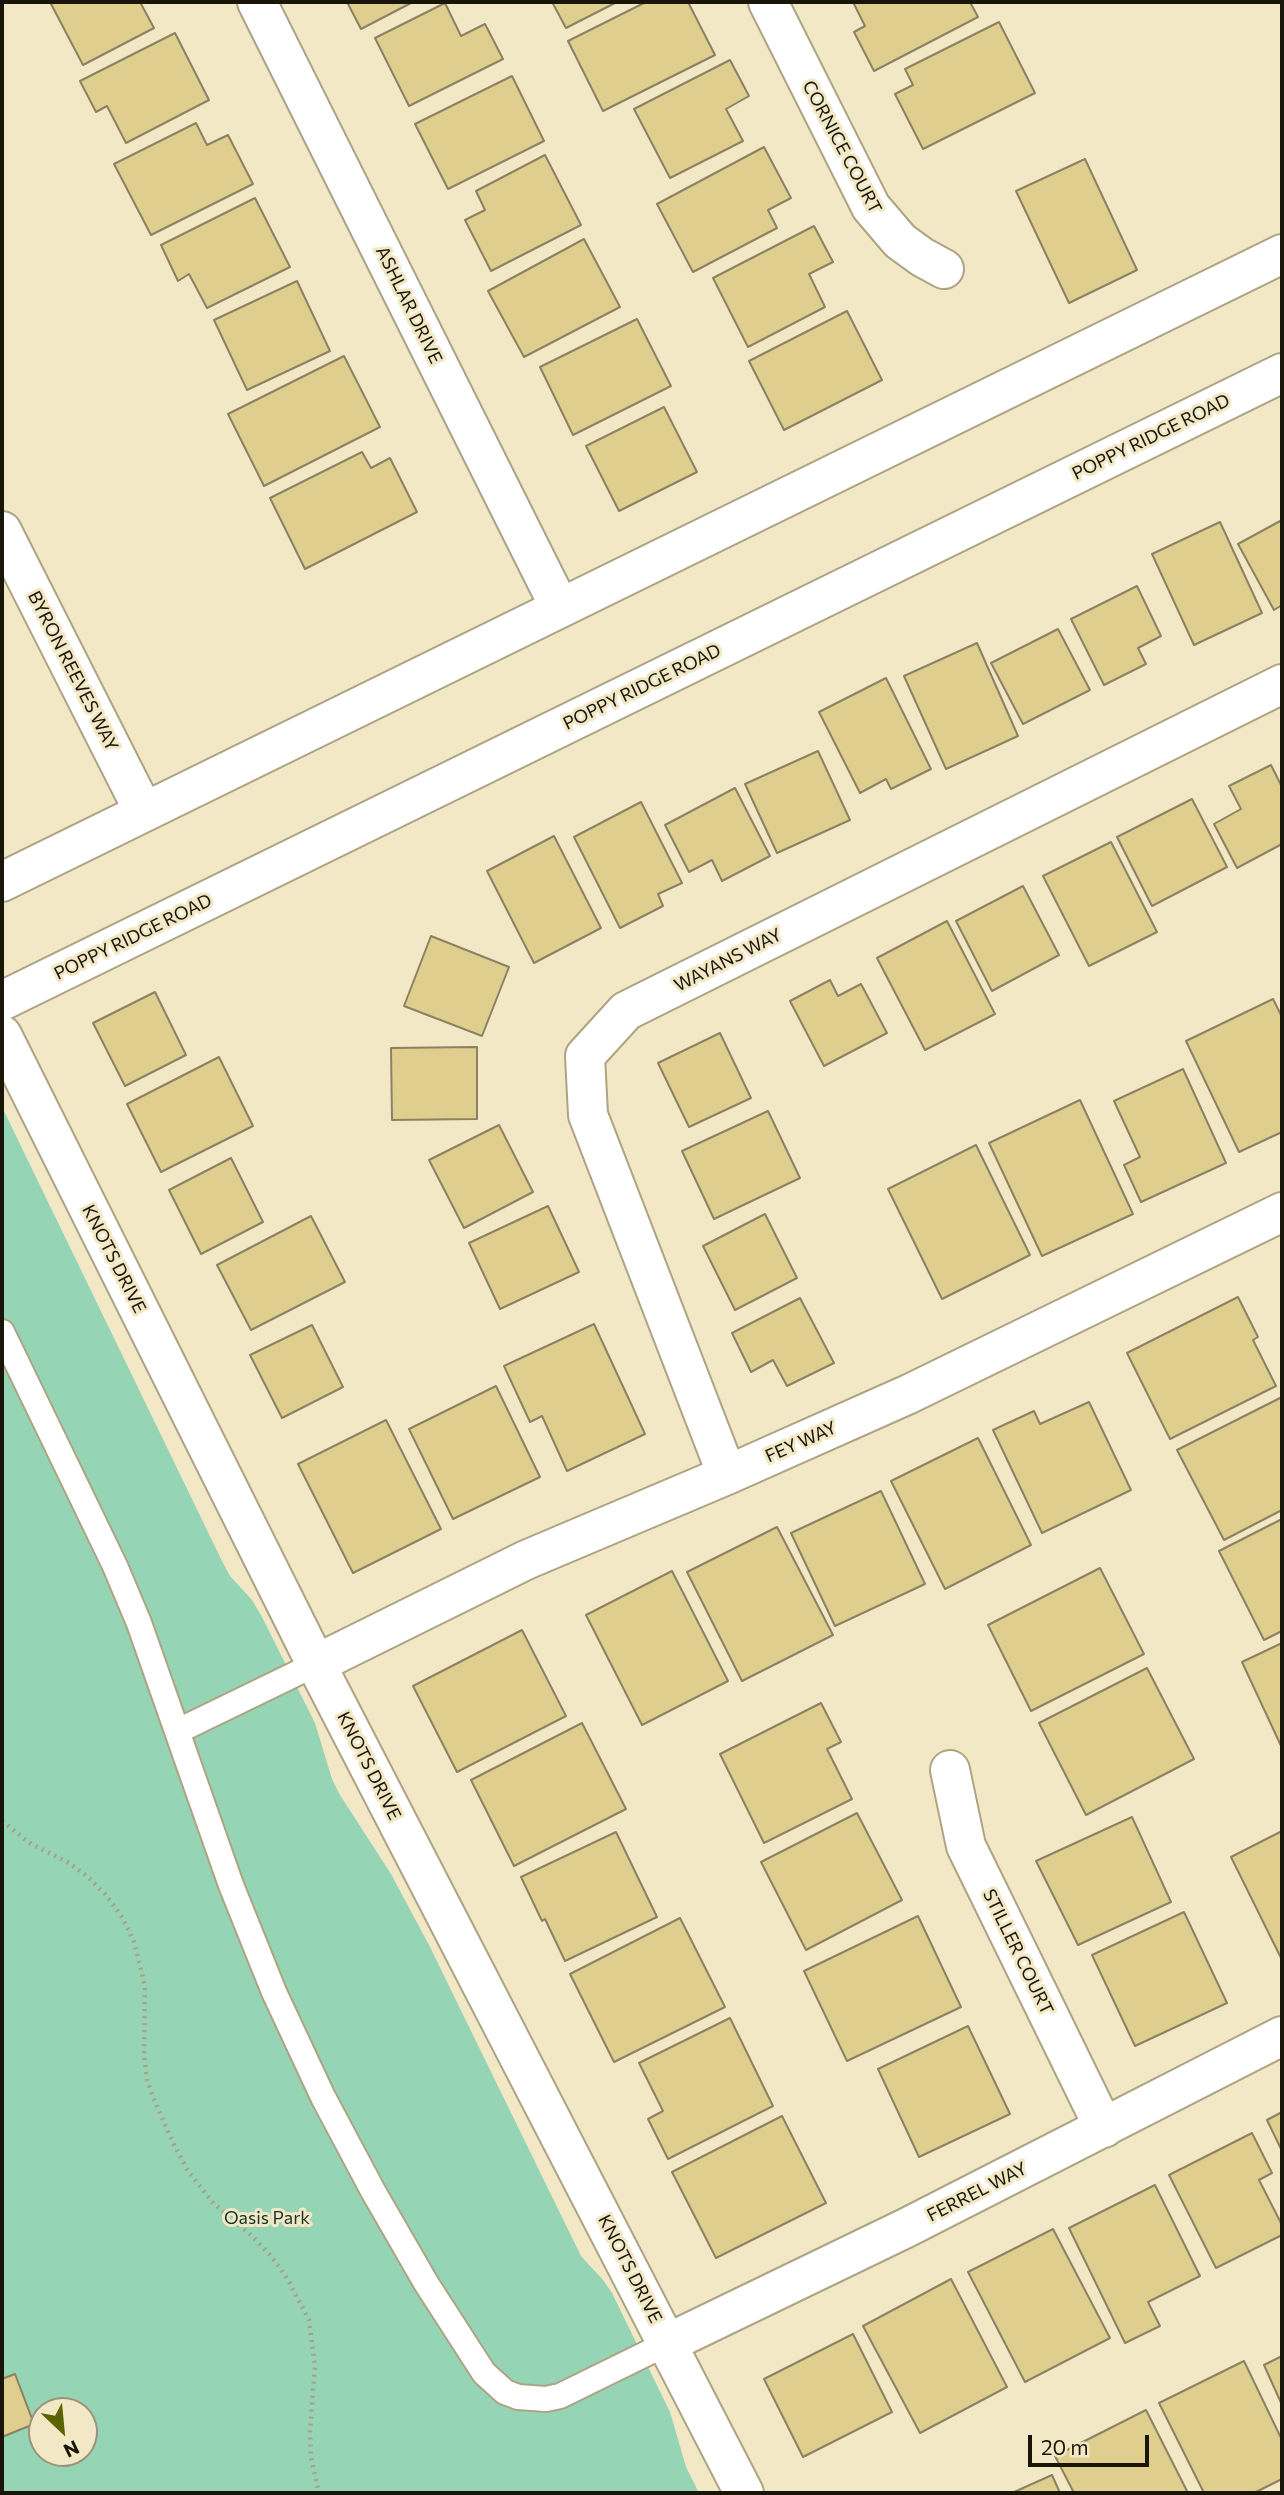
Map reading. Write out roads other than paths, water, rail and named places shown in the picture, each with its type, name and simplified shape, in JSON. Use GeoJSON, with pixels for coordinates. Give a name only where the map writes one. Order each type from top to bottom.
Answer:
{"type":"FeatureCollection","features":[{"type":"Feature","properties":{"kind":"street","name":"ASHLAR DRIVE"},"geometry":{"type":"LineString","coordinates":[[257,2],[560,608]]}},
{"type":"Feature","properties":{"kind":"street","name":"CORNICE COURT"},"geometry":{"type":"LineString","coordinates":[[768,2],[871,207],[900,241],[944,269]]}},
{"type":"Feature","properties":{"kind":"street"},"geometry":{"type":"LineString","coordinates":[[2,882],[1282,254]]}},
{"type":"Feature","properties":{"kind":"street","name":"POPPY RIDGE ROAD"},"geometry":{"type":"LineString","coordinates":[[2,1001],[1282,373]]}},
{"type":"Feature","properties":{"kind":"street","name":"BYRON REEVES WAY"},"geometry":{"type":"LineString","coordinates":[[2,531],[144,812]]}},
{"type":"Feature","properties":{"kind":"street","name":"WAYANS WAY"},"geometry":{"type":"LineString","coordinates":[[727,1475],[588,1115],[585,1056],[626,1011],[1282,684]]}},
{"type":"Feature","properties":{"kind":"street","name":"KNOTS DRIVE"},"geometry":{"type":"LineString","coordinates":[[2,1035],[316,1664],[744,2493]]}},
{"type":"Feature","properties":{"kind":"street","name":"FEY WAY"},"geometry":{"type":"LineString","coordinates":[[316,1664],[526,1560],[909,1394],[1280,1218]]}},
{"type":"Feature","properties":{"kind":"street","name":"STILLER COURT"},"geometry":{"type":"LineString","coordinates":[[950,1770],[966,1846],[1104,2128]]}},
{"type":"Feature","properties":{"kind":"street","name":"FERREL WAY"},"geometry":{"type":"LineString","coordinates":[[668,2343],[906,2228],[1282,2036]]}},
{"type":"Feature","properties":{"kind":"lane"},"geometry":{"type":"LineString","coordinates":[[2,1332],[116,1566],[148,1645],[231,1885],[274,1992],[323,2097],[379,2203],[484,2373],[505,2392],[518,2398],[546,2399],[560,2396],[668,2343]]}},
{"type":"Feature","properties":{"kind":"lane"},"geometry":{"type":"LineString","coordinates":[[178,1731],[316,1664]]}},
{"type":"Feature","properties":{"kind":"park label","name":"Oasis Park"},"geometry":{"type":"Point","coordinates":[267,2218]}}]}
